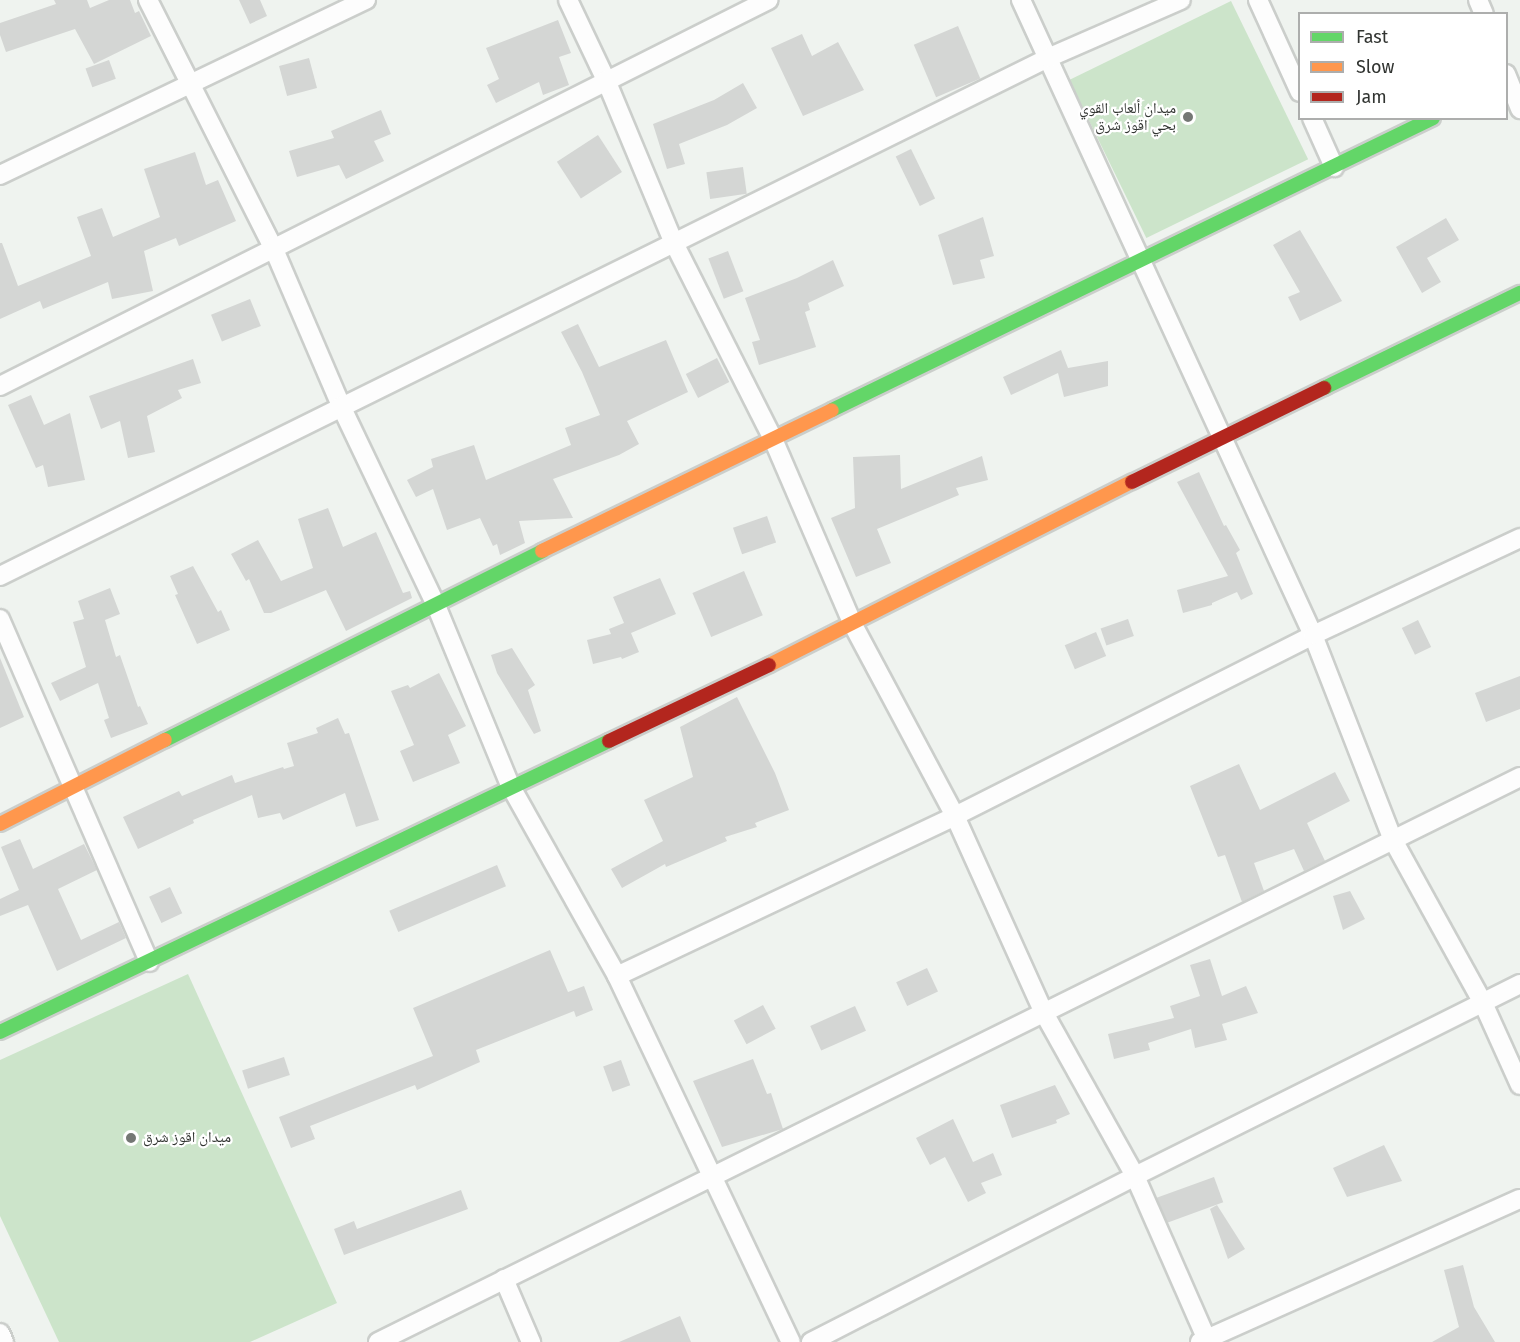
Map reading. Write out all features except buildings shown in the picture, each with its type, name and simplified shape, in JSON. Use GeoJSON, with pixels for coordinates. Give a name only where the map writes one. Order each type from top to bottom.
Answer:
{"type":"FeatureCollection","features":[{"type":"Feature","properties":{"kind":"street"},"geometry":{"type":"LineString","coordinates":[[148,0],[273,247],[341,406],[435,603],[511,787],[617,976],[791,1342]]}},
{"type":"Feature","properties":{"kind":"street"},"geometry":{"type":"LineString","coordinates":[[0,175],[366,0]]}},
{"type":"Feature","properties":{"kind":"street"},"geometry":{"type":"LineString","coordinates":[[568,0],[606,80],[674,243],[773,439],[852,625],[955,816],[1044,1013],[1134,1176],[1205,1341],[1520,1199]]}},
{"type":"Feature","properties":{"kind":"street"},"geometry":{"type":"LineString","coordinates":[[0,386],[768,0]]}},
{"type":"Feature","properties":{"kind":"street"},"geometry":{"type":"LineString","coordinates":[[1021,0],[1313,634],[1393,840],[1483,1003],[1520,1085]]}},
{"type":"Feature","properties":{"kind":"street"},"geometry":{"type":"LineString","coordinates":[[0,576],[1048,58],[1181,0]]}},
{"type":"Feature","properties":{"kind":"street"},"geometry":{"type":"LineString","coordinates":[[1258,0],[1298,90]]}},
{"type":"Feature","properties":{"kind":"street"},"geometry":{"type":"LineString","coordinates":[[1511,78],[1520,109]]}},
{"type":"Feature","properties":{"kind":"street"},"geometry":{"type":"LineString","coordinates":[[1312,120],[1334,167]]}},
{"type":"Feature","properties":{"kind":"street"},"geometry":{"type":"LineString","coordinates":[[0,824],[435,603],[1429,120]]}},
{"type":"Feature","properties":{"kind":"street"},"geometry":{"type":"LineString","coordinates":[[0,1032],[852,625],[1221,436],[1520,293]]}},
{"type":"Feature","properties":{"kind":"street"},"geometry":{"type":"LineString","coordinates":[[617,976],[955,816],[1313,634],[1520,538]]}},
{"type":"Feature","properties":{"kind":"street"},"geometry":{"type":"LineString","coordinates":[[0,619],[149,962]]}},
{"type":"Feature","properties":{"kind":"street"},"geometry":{"type":"LineString","coordinates":[[378,1342],[1520,777]]}},
{"type":"Feature","properties":{"kind":"street"},"geometry":{"type":"LineString","coordinates":[[811,1342],[1134,1176],[1520,984]]}},
{"type":"Feature","properties":{"kind":"street"},"geometry":{"type":"LineString","coordinates":[[504,1279],[531,1342]]}},
{"type":"Feature","properties":{"kind":"street"},"geometry":{"type":"LineString","coordinates":[[0,1332],[4,1342]]}},
{"type":"Feature","properties":{"kind":"green space","name":"ميدان ألعاب القوي بحي اقوز شرق"},"geometry":{"type":"Polygon","coordinates":[[[1231,1],[1308,159],[1146,238],[1069,80],[1231,1]]]}},
{"type":"Feature","properties":{"kind":"green space","name":"ميدان اقوز شرق"},"geometry":{"type":"Polygon","coordinates":[[[188,974],[337,1303],[250,1342],[59,1342],[0,1216],[0,1060],[188,974]]]}},
{"type":"Feature","properties":{"kind":"traffic: fast"},"geometry":{"type":"LineString","coordinates":[[832,410],[1429,120]]}},
{"type":"Feature","properties":{"kind":"traffic: fast"},"geometry":{"type":"LineString","coordinates":[[1324,388],[1520,293]]}},
{"type":"Feature","properties":{"kind":"traffic: fast"},"geometry":{"type":"LineString","coordinates":[[165,740],[542,551]]}},
{"type":"Feature","properties":{"kind":"traffic: fast"},"geometry":{"type":"LineString","coordinates":[[0,1032],[609,741]]}},
{"type":"Feature","properties":{"kind":"traffic: slow"},"geometry":{"type":"LineString","coordinates":[[542,551],[832,410]]}},
{"type":"Feature","properties":{"kind":"traffic: slow"},"geometry":{"type":"LineString","coordinates":[[769,665],[1132,482]]}},
{"type":"Feature","properties":{"kind":"traffic: slow"},"geometry":{"type":"LineString","coordinates":[[0,824],[165,740]]}},
{"type":"Feature","properties":{"kind":"traffic: jam"},"geometry":{"type":"LineString","coordinates":[[1132,482],[1324,388]]}},
{"type":"Feature","properties":{"kind":"traffic: jam"},"geometry":{"type":"LineString","coordinates":[[609,741],[769,665]]}},
{"type":"Feature","properties":{"kind":"place","name":"ميدان ألعاب القوي بحي اقوز شرق"},"geometry":{"type":"Point","coordinates":[1188,117]}},
{"type":"Feature","properties":{"kind":"place","name":"ميدان اقوز شرق"},"geometry":{"type":"Point","coordinates":[131,1138]}}]}
